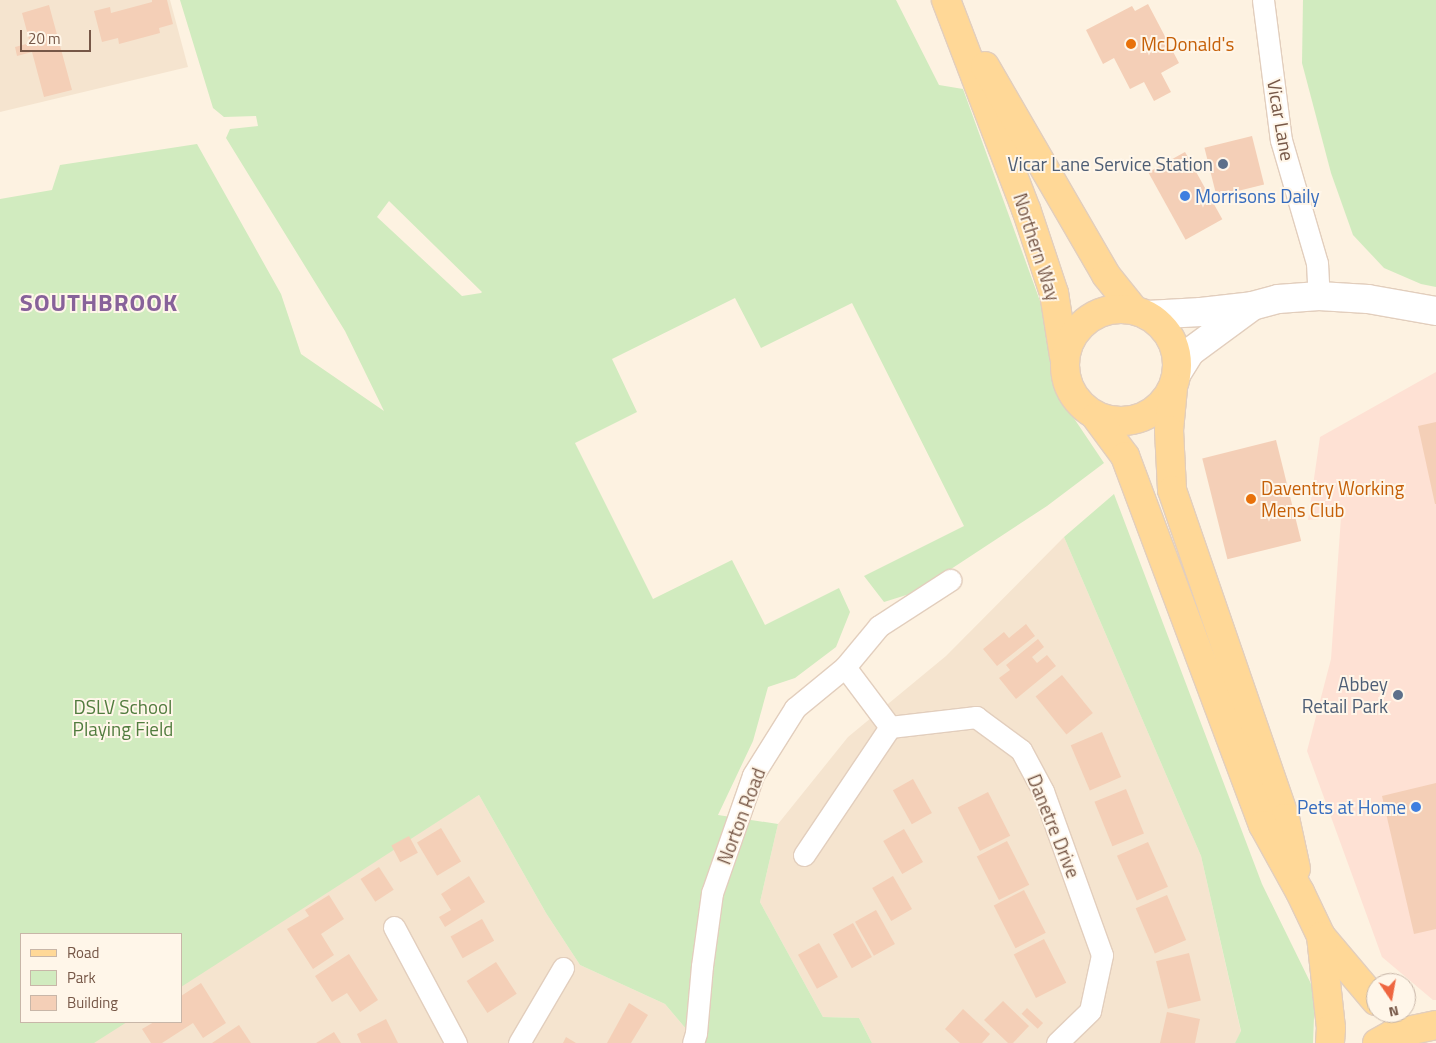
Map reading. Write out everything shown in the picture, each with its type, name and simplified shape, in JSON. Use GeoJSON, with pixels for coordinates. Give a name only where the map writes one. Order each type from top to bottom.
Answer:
{"type":"FeatureCollection","features":[{"type":"Feature","properties":{"kind":"main road","name":"Northern Way"},"geometry":{"type":"LineString","coordinates":[[946,0],[1106,275],[1141,313]]}},
{"type":"Feature","properties":{"kind":"main road","name":"Northern Way"},"geometry":{"type":"LineString","coordinates":[[946,0],[1026,209],[1054,293],[1064,356]]}},
{"type":"Feature","properties":{"kind":"main road"},"geometry":{"type":"LineString","coordinates":[[1366,989],[1321,936],[1300,892],[1263,825],[1125,456],[1096,417],[1076,401],[1068,388],[1064,372],[1064,356],[1070,340],[1080,325],[1097,314],[1116,309],[1141,313],[1201,312],[1252,306],[1278,299],[1319,296],[1368,299],[1436,311]]}},
{"type":"Feature","properties":{"kind":"main road"},"geometry":{"type":"LineString","coordinates":[[1096,417],[1114,422],[1134,420],[1150,414],[1164,402],[1190,352],[1252,306]]}},
{"type":"Feature","properties":{"kind":"main road"},"geometry":{"type":"LineString","coordinates":[[1141,313],[1162,326],[1173,343],[1178,361],[1169,430],[1172,490],[1286,818],[1300,892]]}},
{"type":"Feature","properties":{"kind":"main road"},"geometry":{"type":"LineString","coordinates":[[1321,936],[1331,1028],[1330,1043]]}},
{"type":"Feature","properties":{"kind":"main road"},"geometry":{"type":"LineString","coordinates":[[1416,1017],[1436,1024]]}},
{"type":"Feature","properties":{"kind":"main road"},"geometry":{"type":"LineString","coordinates":[[1377,1043],[1393,1034],[1436,1024]]}},
{"type":"Feature","properties":{"kind":"street","name":"Vicar Lane"},"geometry":{"type":"LineString","coordinates":[[1263,0],[1281,140],[1317,263],[1319,296]]}},
{"type":"Feature","properties":{"kind":"street","name":"Norton Road"},"geometry":{"type":"LineString","coordinates":[[693,1043],[696,1033],[702,966],[712,894],[753,775],[795,708],[845,667],[878,626],[950,580]]}},
{"type":"Feature","properties":{"kind":"street"},"geometry":{"type":"LineString","coordinates":[[804,855],[890,727],[845,667]]}},
{"type":"Feature","properties":{"kind":"street","name":"Danetre Drive"},"geometry":{"type":"LineString","coordinates":[[890,727],[976,717],[1021,750],[1043,790],[1102,955],[1090,1011],[1057,1043]]}},
{"type":"Feature","properties":{"kind":"street"},"geometry":{"type":"LineString","coordinates":[[394,927],[456,1043]]}},
{"type":"Feature","properties":{"kind":"street"},"geometry":{"type":"LineString","coordinates":[[519,1043],[562,968]]}},
{"type":"Feature","properties":{"kind":"shaded area"},"geometry":{"type":"Polygon","coordinates":[[[0,0],[170,0],[188,67],[0,112],[0,0]]]}},
{"type":"Feature","properties":{"kind":"shaded area","name":"Abbey Retail Park"},"geometry":{"type":"Polygon","coordinates":[[[1436,372],[1436,1000],[1433,1000],[1416,986],[1416,973],[1401,973],[1382,957],[1307,751],[1331,659],[1341,517],[1308,520],[1320,437],[1436,372]]]}},
{"type":"Feature","properties":{"kind":"shaded area"},"geometry":{"type":"Polygon","coordinates":[[[1064,537],[1201,856],[1241,1032],[1235,1043],[872,1043],[859,1018],[823,1017],[760,902],[778,824],[848,737],[946,656],[1064,537]]]}},
{"type":"Feature","properties":{"kind":"shaded area"},"geometry":{"type":"Polygon","coordinates":[[[479,795],[546,913],[580,965],[665,1004],[698,1043],[87,1043],[117,1023],[182,1023],[182,981],[479,795]]]}},
{"type":"Feature","properties":{"kind":"green space","name":"DSLV School Playing Field"},"geometry":{"type":"Polygon","coordinates":[[[180,0],[896,0],[939,85],[963,89],[1044,312],[1048,346],[1061,399],[1104,463],[1047,506],[916,592],[884,602],[864,576],[964,526],[852,303],[761,348],[735,298],[612,359],[637,412],[575,443],[653,599],[732,560],[765,625],[839,588],[850,612],[836,647],[795,678],[768,687],[753,741],[718,815],[778,824],[760,902],[823,1017],[859,1018],[872,1043],[698,1043],[665,1004],[580,965],[546,913],[479,795],[182,986],[182,933],[20,933],[20,1023],[125,1023],[94,1043],[0,1043],[0,199],[52,190],[60,165],[197,144],[281,294],[301,354],[384,411],[345,331],[226,138],[230,129],[258,126],[256,116],[224,117],[213,108],[180,0]],[[389,201],[377,217],[462,296],[481,293],[389,201]]]}},
{"type":"Feature","properties":{"kind":"green space"},"geometry":{"type":"Polygon","coordinates":[[[1303,0],[1436,0],[1436,287],[1421,284],[1384,268],[1353,235],[1331,173],[1302,63],[1303,0]]]}},
{"type":"Feature","properties":{"kind":"green space"},"geometry":{"type":"Polygon","coordinates":[[[1114,494],[1262,884],[1315,992],[1313,1043],[1235,1043],[1241,1031],[1201,856],[1064,537],[1114,494]]]}},
{"type":"Feature","properties":{"kind":"building"},"geometry":{"type":"Polygon","coordinates":[[[152,0],[167,0],[173,24],[159,28],[160,33],[119,44],[118,38],[102,42],[94,11],[110,7],[111,13],[152,2],[152,0]]]}},
{"type":"Feature","properties":{"kind":"building","name":"McDonald's"},"geometry":{"type":"Polygon","coordinates":[[[1148,4],[1179,63],[1161,73],[1171,92],[1154,101],[1144,82],[1130,89],[1114,58],[1103,64],[1086,30],[1132,6],[1135,11],[1148,4]]]}},
{"type":"Feature","properties":{"kind":"building"},"geometry":{"type":"Polygon","coordinates":[[[49,5],[72,90],[44,97],[32,52],[17,56],[15,47],[30,43],[22,13],[49,5]]]}},
{"type":"Feature","properties":{"kind":"building"},"geometry":{"type":"Polygon","coordinates":[[[1252,136],[1264,185],[1217,196],[1204,148],[1252,136]]]}},
{"type":"Feature","properties":{"kind":"building","name":"Morrisons Daily"},"geometry":{"type":"Polygon","coordinates":[[[1185,152],[1222,219],[1186,240],[1148,172],[1185,152]]]}},
{"type":"Feature","properties":{"kind":"building"},"geometry":{"type":"Polygon","coordinates":[[[1436,422],[1436,504],[1435,504],[1418,426],[1436,422]]]}},
{"type":"Feature","properties":{"kind":"building","name":"Daventry Working Mens Club"},"geometry":{"type":"Polygon","coordinates":[[[1276,440],[1301,541],[1227,559],[1202,458],[1276,440]]]}},
{"type":"Feature","properties":{"kind":"building"},"geometry":{"type":"Polygon","coordinates":[[[1026,624],[1035,636],[997,666],[983,649],[1004,632],[1009,638],[1026,624]]]}},
{"type":"Feature","properties":{"kind":"building"},"geometry":{"type":"Polygon","coordinates":[[[1038,639],[1044,647],[1032,657],[1037,663],[1047,655],[1056,666],[1016,699],[999,678],[1010,670],[1006,665],[1038,639]]]}},
{"type":"Feature","properties":{"kind":"building"},"geometry":{"type":"Polygon","coordinates":[[[1062,675],[1093,713],[1066,734],[1036,696],[1062,675]]]}},
{"type":"Feature","properties":{"kind":"building"},"geometry":{"type":"Polygon","coordinates":[[[1102,732],[1121,777],[1090,790],[1071,745],[1102,732]]]}},
{"type":"Feature","properties":{"kind":"building"},"geometry":{"type":"Polygon","coordinates":[[[913,779],[932,813],[912,824],[893,790],[913,779]]]}},
{"type":"Feature","properties":{"kind":"building"},"geometry":{"type":"Polygon","coordinates":[[[1436,783],[1436,929],[1414,934],[1382,796],[1436,783]]]}},
{"type":"Feature","properties":{"kind":"building"},"geometry":{"type":"Polygon","coordinates":[[[1126,789],[1144,834],[1112,846],[1094,802],[1126,789]]]}},
{"type":"Feature","properties":{"kind":"building"},"geometry":{"type":"Polygon","coordinates":[[[988,792],[1010,836],[980,851],[958,807],[988,792]]]}},
{"type":"Feature","properties":{"kind":"building"},"geometry":{"type":"Polygon","coordinates":[[[441,828],[461,861],[437,876],[417,842],[441,828]]]}},
{"type":"Feature","properties":{"kind":"building"},"geometry":{"type":"Polygon","coordinates":[[[904,829],[923,862],[902,874],[883,841],[904,829]]]}},
{"type":"Feature","properties":{"kind":"building"},"geometry":{"type":"Polygon","coordinates":[[[409,836],[418,853],[400,862],[391,845],[409,836]]]}},
{"type":"Feature","properties":{"kind":"building"},"geometry":{"type":"Polygon","coordinates":[[[1007,841],[1029,885],[999,900],[977,856],[1007,841]]]}},
{"type":"Feature","properties":{"kind":"building"},"geometry":{"type":"Polygon","coordinates":[[[1148,842],[1168,887],[1137,901],[1117,856],[1148,842]]]}},
{"type":"Feature","properties":{"kind":"building"},"geometry":{"type":"Polygon","coordinates":[[[379,867],[394,890],[375,902],[361,879],[379,867]]]}},
{"type":"Feature","properties":{"kind":"building"},"geometry":{"type":"Polygon","coordinates":[[[469,876],[485,902],[445,927],[439,917],[451,910],[441,894],[469,876]]]}},
{"type":"Feature","properties":{"kind":"building"},"geometry":{"type":"Polygon","coordinates":[[[893,876],[912,909],[891,921],[872,888],[893,876]]]}},
{"type":"Feature","properties":{"kind":"building"},"geometry":{"type":"Polygon","coordinates":[[[1024,890],[1046,933],[1015,948],[994,905],[1024,890]]]}},
{"type":"Feature","properties":{"kind":"building"},"geometry":{"type":"Polygon","coordinates":[[[329,895],[344,919],[321,934],[334,955],[313,969],[287,929],[309,916],[305,910],[329,895]]]}},
{"type":"Feature","properties":{"kind":"building"},"geometry":{"type":"Polygon","coordinates":[[[1167,895],[1186,940],[1155,953],[1136,908],[1167,895]]]}},
{"type":"Feature","properties":{"kind":"building"},"geometry":{"type":"Polygon","coordinates":[[[876,910],[895,944],[874,956],[855,922],[876,910]]]}},
{"type":"Feature","properties":{"kind":"building"},"geometry":{"type":"Polygon","coordinates":[[[482,919],[494,941],[463,958],[451,936],[482,919]]]}},
{"type":"Feature","properties":{"kind":"building"},"geometry":{"type":"Polygon","coordinates":[[[853,923],[872,957],[852,968],[833,934],[853,923]]]}},
{"type":"Feature","properties":{"kind":"building"},"geometry":{"type":"Polygon","coordinates":[[[1044,939],[1066,983],[1036,998],[1014,954],[1044,939]]]}},
{"type":"Feature","properties":{"kind":"building"},"geometry":{"type":"Polygon","coordinates":[[[819,943],[838,977],[817,989],[798,955],[819,943]]]}},
{"type":"Feature","properties":{"kind":"building"},"geometry":{"type":"Polygon","coordinates":[[[1189,953],[1201,1001],[1168,1009],[1156,961],[1189,953]]]}},
{"type":"Feature","properties":{"kind":"building"},"geometry":{"type":"Polygon","coordinates":[[[349,954],[378,1000],[360,1012],[347,993],[332,1002],[315,976],[349,954]]]}},
{"type":"Feature","properties":{"kind":"building"},"geometry":{"type":"Polygon","coordinates":[[[496,962],[517,994],[487,1013],[467,981],[496,962]]]}},
{"type":"Feature","properties":{"kind":"building"},"geometry":{"type":"Polygon","coordinates":[[[201,983],[226,1023],[203,1038],[193,1023],[162,1043],[151,1043],[142,1029],[152,1023],[182,1023],[182,995],[201,983]]]}},
{"type":"Feature","properties":{"kind":"building"},"geometry":{"type":"Polygon","coordinates":[[[1003,1001],[1029,1026],[1013,1043],[1008,1043],[984,1020],[1003,1001]]]}},
{"type":"Feature","properties":{"kind":"building"},"geometry":{"type":"Polygon","coordinates":[[[629,1003],[648,1015],[631,1043],[607,1043],[629,1003]]]}},
{"type":"Feature","properties":{"kind":"building"},"geometry":{"type":"Polygon","coordinates":[[[1027,1008],[1043,1023],[1038,1029],[1022,1014],[1027,1008]]]}},
{"type":"Feature","properties":{"kind":"building"},"geometry":{"type":"Polygon","coordinates":[[[963,1009],[990,1034],[982,1043],[960,1043],[945,1029],[963,1009]]]}},
{"type":"Feature","properties":{"kind":"building"},"geometry":{"type":"Polygon","coordinates":[[[1167,1012],[1200,1019],[1195,1043],[1160,1043],[1167,1012]]]}},
{"type":"Feature","properties":{"kind":"building"},"geometry":{"type":"Polygon","coordinates":[[[386,1019],[398,1043],[361,1043],[357,1034],[386,1019]]]}},
{"type":"Feature","properties":{"kind":"building"},"geometry":{"type":"Polygon","coordinates":[[[239,1025],[251,1043],[212,1043],[239,1025]]]}},
{"type":"Feature","properties":{"kind":"building"},"geometry":{"type":"Polygon","coordinates":[[[334,1032],[341,1043],[316,1043],[334,1032]]]}},
{"type":"Feature","properties":{"kind":"building"},"geometry":{"type":"Polygon","coordinates":[[[566,1037],[576,1043],[563,1043],[566,1037]]]}},
{"type":"Feature","properties":{"kind":"place","name":"McDonald's"},"geometry":{"type":"Point","coordinates":[1131,44]}},
{"type":"Feature","properties":{"kind":"place","name":"Vicar Lane Service Station"},"geometry":{"type":"Point","coordinates":[1223,164]}},
{"type":"Feature","properties":{"kind":"place","name":"Morrisons Daily"},"geometry":{"type":"Point","coordinates":[1185,196]}},
{"type":"Feature","properties":{"kind":"place","name":"Daventry Working Mens Club"},"geometry":{"type":"Point","coordinates":[1251,499]}},
{"type":"Feature","properties":{"kind":"place","name":"Abbey Retail Park"},"geometry":{"type":"Point","coordinates":[1398,695]}},
{"type":"Feature","properties":{"kind":"place","name":"Pets at Home"},"geometry":{"type":"Point","coordinates":[1416,807]}},
{"type":"Feature","properties":{"kind":"district","name":"SOUTHBROOK"},"geometry":{"type":"Point","coordinates":[99,303]}}]}
